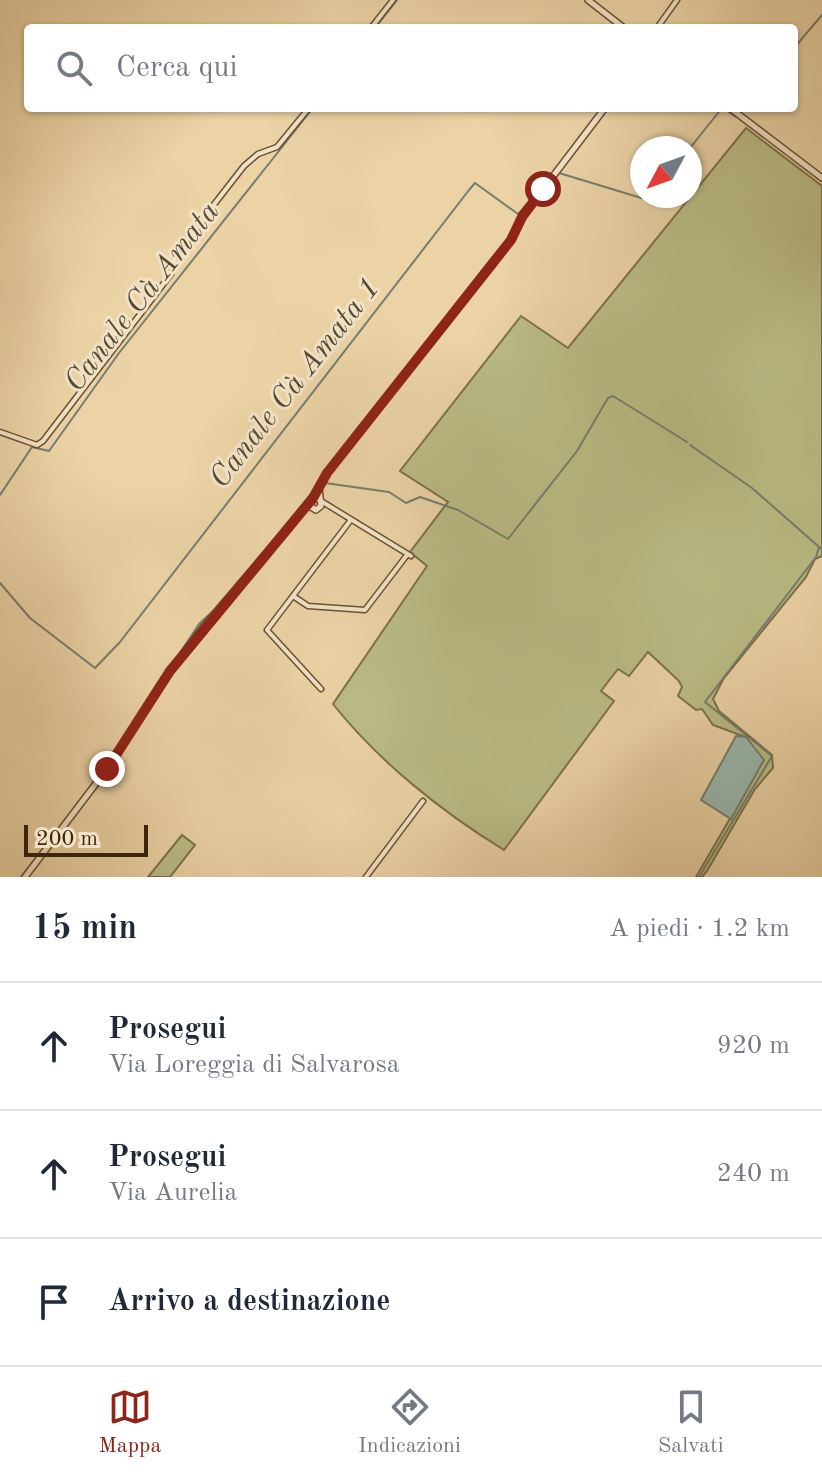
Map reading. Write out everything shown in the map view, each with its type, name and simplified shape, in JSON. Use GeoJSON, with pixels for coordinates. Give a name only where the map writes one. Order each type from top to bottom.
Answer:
{"type":"FeatureCollection","features":[{"type":"Feature","properties":{"kind":"street"},"geometry":{"type":"LineString","coordinates":[[374,24],[393,0]]}},
{"type":"Feature","properties":{"kind":"street"},"geometry":{"type":"LineString","coordinates":[[588,0],[619,24]]}},
{"type":"Feature","properties":{"kind":"street"},"geometry":{"type":"LineString","coordinates":[[660,24],[677,0]]}},
{"type":"Feature","properties":{"kind":"street"},"geometry":{"type":"LineString","coordinates":[[0,432],[26,443],[37,445],[43,441],[93,370],[171,274],[177,252],[244,166],[254,156],[271,152],[279,146],[306,112]]}},
{"type":"Feature","properties":{"kind":"street"},"geometry":{"type":"LineString","coordinates":[[316,509],[321,485],[511,240],[540,192],[602,112]]}},
{"type":"Feature","properties":{"kind":"street"},"geometry":{"type":"LineString","coordinates":[[735,112],[822,178]]}},
{"type":"Feature","properties":{"kind":"street"},"geometry":{"type":"LineString","coordinates":[[316,500],[316,509]]}},
{"type":"Feature","properties":{"kind":"street"},"geometry":{"type":"LineString","coordinates":[[293,595],[308,606],[365,610],[409,555],[316,500]]}},
{"type":"Feature","properties":{"kind":"street"},"geometry":{"type":"LineString","coordinates":[[25,877],[107,769],[192,642],[298,516],[316,500]]}},
{"type":"Feature","properties":{"kind":"street"},"geometry":{"type":"LineString","coordinates":[[298,516],[316,509],[333,511]]}},
{"type":"Feature","properties":{"kind":"street"},"geometry":{"type":"LineString","coordinates":[[321,689],[268,631],[350,521]]}},
{"type":"Feature","properties":{"kind":"street"},"geometry":{"type":"LineString","coordinates":[[366,877],[423,801]]}},
{"type":"Feature","properties":{"kind":"green space"},"geometry":{"type":"Polygon","coordinates":[[[746,128],[822,186],[822,556],[815,559],[806,577],[724,678],[713,699],[719,711],[772,755],[773,768],[755,789],[707,871],[702,877],[696,877],[757,772],[743,736],[713,725],[702,709],[696,710],[678,696],[682,687],[679,681],[648,652],[629,676],[618,669],[601,691],[614,701],[504,850],[412,784],[370,746],[333,704],[427,566],[410,552],[448,502],[400,471],[521,316],[568,348],[681,208],[702,208],[702,182],[746,128]]]}},
{"type":"Feature","properties":{"kind":"green space"},"geometry":{"type":"Polygon","coordinates":[[[182,835],[195,845],[170,877],[148,877],[182,835]]]}},
{"type":"Feature","properties":{"kind":"water"},"geometry":{"type":"Polygon","coordinates":[[[736,736],[746,737],[764,760],[731,819],[701,800],[736,736]]]}},
{"type":"Feature","properties":{"kind":"waterway","name":"Canale Cà Amata"},"geometry":{"type":"LineString","coordinates":[[378,24],[397,0]]}},
{"type":"Feature","properties":{"kind":"waterway","name":"Canale Cà Amata 1"},"geometry":{"type":"LineString","coordinates":[[798,43],[822,15]]}},
{"type":"Feature","properties":{"kind":"waterway","name":"Canale Cà Amata"},"geometry":{"type":"LineString","coordinates":[[0,495],[32,447],[49,451],[119,353],[310,112]]}},
{"type":"Feature","properties":{"kind":"waterway","name":"Canale Cà Amata 1"},"geometry":{"type":"LineString","coordinates":[[700,136],[719,112]]}},
{"type":"Feature","properties":{"kind":"waterway","name":"Canale Cà Amata 1"},"geometry":{"type":"LineString","coordinates":[[729,112],[736,117]]}},
{"type":"Feature","properties":{"kind":"waterway","name":"Canale Cà Amata 1"},"geometry":{"type":"LineString","coordinates":[[559,173],[630,195]]}},
{"type":"Feature","properties":{"kind":"waterway","name":"Canale Cà Amata 1"},"geometry":{"type":"LineString","coordinates":[[0,583],[30,618],[95,668],[120,642],[475,183],[518,214],[540,190]]}},
{"type":"Feature","properties":{"kind":"waterway"},"geometry":{"type":"LineString","coordinates":[[325,483],[389,492],[406,503],[420,497],[458,510],[508,539],[577,451],[608,398],[613,396],[687,442]]}},
{"type":"Feature","properties":{"kind":"waterway"},"geometry":{"type":"LineString","coordinates":[[690,445],[752,488],[818,546]]}},
{"type":"Feature","properties":{"kind":"waterway"},"geometry":{"type":"LineString","coordinates":[[250,569],[319,484]]}},
{"type":"Feature","properties":{"kind":"waterway"},"geometry":{"type":"LineString","coordinates":[[699,877],[772,756],[705,702],[816,557],[819,547],[822,549]]}},
{"type":"Feature","properties":{"kind":"waterway"},"geometry":{"type":"LineString","coordinates":[[172,665],[199,624],[214,610]]}},
{"type":"Feature","properties":{"kind":"waterway"},"geometry":{"type":"LineString","coordinates":[[122,742],[163,676]]}},
{"type":"Feature","properties":{"kind":"waterway"},"geometry":{"type":"LineString","coordinates":[[21,877],[50,840]]}},
{"type":"Feature","properties":{"kind":"route"},"geometry":{"type":"LineString","coordinates":[[107,769],[170,671],[204,626],[231,598],[276,539],[313,498],[327,473],[511,240],[522,217],[543,189]]}}]}
